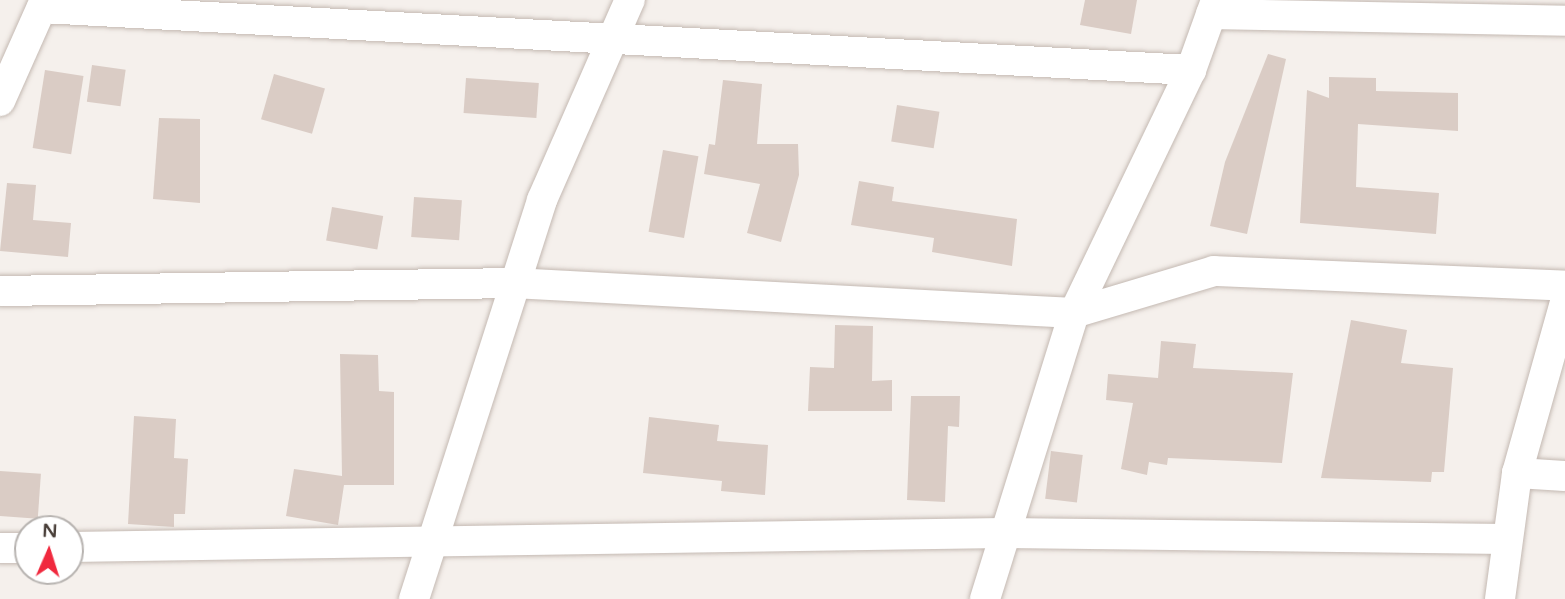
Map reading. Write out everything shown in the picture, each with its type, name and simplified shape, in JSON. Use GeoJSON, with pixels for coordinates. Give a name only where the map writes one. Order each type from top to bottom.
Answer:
{"type":"FeatureCollection","features":[{"type":"Feature","properties":{"kind":"street"},"geometry":{"type":"LineString","coordinates":[[414,599],[435,544],[513,283],[629,0]]}},
{"type":"Feature","properties":{"kind":"street"},"geometry":{"type":"LineString","coordinates":[[0,102],[10,47],[44,4],[1191,70]]}},
{"type":"Feature","properties":{"kind":"street"},"geometry":{"type":"LineString","coordinates":[[985,599],[1003,533],[1074,313],[1191,70],[1213,7],[1565,21]]}},
{"type":"Feature","properties":{"kind":"street"},"geometry":{"type":"LineString","coordinates":[[0,291],[513,283],[1074,313],[1214,271],[1565,286]]}},
{"type":"Feature","properties":{"kind":"street"},"geometry":{"type":"LineString","coordinates":[[1500,599],[1517,473],[1549,342],[1565,302]]}},
{"type":"Feature","properties":{"kind":"street"},"geometry":{"type":"LineString","coordinates":[[1517,473],[1565,476]]}},
{"type":"Feature","properties":{"kind":"street"},"geometry":{"type":"LineString","coordinates":[[84,547],[435,544],[1003,533],[1506,539]]}},
{"type":"Feature","properties":{"kind":"building"},"geometry":{"type":"Polygon","coordinates":[[[1085,0],[1137,0],[1131,34],[1080,25],[1085,0]]]}},
{"type":"Feature","properties":{"kind":"building"},"geometry":{"type":"Polygon","coordinates":[[[1268,54],[1286,59],[1247,234],[1210,226],[1225,162],[1268,54]]]}},
{"type":"Feature","properties":{"kind":"building"},"geometry":{"type":"Polygon","coordinates":[[[92,65],[126,70],[121,106],[87,102],[92,65]]]}},
{"type":"Feature","properties":{"kind":"building"},"geometry":{"type":"Polygon","coordinates":[[[45,70],[84,76],[71,154],[33,148],[45,70]]]}},
{"type":"Feature","properties":{"kind":"building"},"geometry":{"type":"Polygon","coordinates":[[[274,74],[325,89],[312,134],[261,119],[274,74]]]}},
{"type":"Feature","properties":{"kind":"building"},"geometry":{"type":"Polygon","coordinates":[[[1329,77],[1376,78],[1376,91],[1458,93],[1458,131],[1358,124],[1356,187],[1439,193],[1436,234],[1300,223],[1307,90],[1329,98],[1329,77]]]}},
{"type":"Feature","properties":{"kind":"building"},"geometry":{"type":"Polygon","coordinates":[[[466,78],[539,83],[536,118],[464,113],[466,78]]]}},
{"type":"Feature","properties":{"kind":"building"},"geometry":{"type":"Polygon","coordinates":[[[723,80],[762,84],[757,144],[798,144],[799,175],[781,242],[747,233],[760,184],[704,174],[709,144],[715,145],[723,80]]]}},
{"type":"Feature","properties":{"kind":"building"},"geometry":{"type":"Polygon","coordinates":[[[897,105],[939,112],[934,148],[891,142],[897,105]]]}},
{"type":"Feature","properties":{"kind":"building"},"geometry":{"type":"Polygon","coordinates":[[[159,118],[200,119],[200,203],[153,199],[159,118]]]}},
{"type":"Feature","properties":{"kind":"building"},"geometry":{"type":"Polygon","coordinates":[[[663,150],[698,156],[684,238],[649,232],[663,150]]]}},
{"type":"Feature","properties":{"kind":"building"},"geometry":{"type":"Polygon","coordinates":[[[859,181],[894,187],[892,201],[1017,219],[1012,266],[932,252],[934,238],[851,225],[859,181]]]}},
{"type":"Feature","properties":{"kind":"building"},"geometry":{"type":"Polygon","coordinates":[[[7,183],[36,185],[33,220],[71,223],[68,257],[0,251],[7,183]]]}},
{"type":"Feature","properties":{"kind":"building"},"geometry":{"type":"Polygon","coordinates":[[[414,197],[462,200],[459,240],[411,237],[414,197]]]}},
{"type":"Feature","properties":{"kind":"building"},"geometry":{"type":"Polygon","coordinates":[[[332,207],[383,216],[377,250],[326,240],[332,207]]]}},
{"type":"Feature","properties":{"kind":"building"},"geometry":{"type":"Polygon","coordinates":[[[1351,320],[1407,330],[1401,363],[1453,368],[1444,472],[1432,472],[1431,482],[1321,478],[1351,320]]]}},
{"type":"Feature","properties":{"kind":"building"},"geometry":{"type":"Polygon","coordinates":[[[835,325],[873,326],[872,381],[892,380],[892,411],[808,411],[810,367],[834,368],[835,325]]]}},
{"type":"Feature","properties":{"kind":"building"},"geometry":{"type":"Polygon","coordinates":[[[1161,341],[1196,344],[1193,368],[1293,373],[1282,463],[1168,458],[1167,465],[1149,462],[1147,475],[1121,469],[1133,403],[1106,400],[1108,374],[1158,378],[1161,341]]]}},
{"type":"Feature","properties":{"kind":"building"},"geometry":{"type":"Polygon","coordinates":[[[340,354],[378,355],[379,391],[394,392],[394,485],[344,485],[338,525],[286,516],[294,469],[342,476],[340,354]]]}},
{"type":"Feature","properties":{"kind":"building"},"geometry":{"type":"Polygon","coordinates":[[[911,396],[960,396],[959,427],[948,426],[945,502],[907,500],[911,396]]]}},
{"type":"Feature","properties":{"kind":"building"},"geometry":{"type":"Polygon","coordinates":[[[134,416],[176,419],[174,458],[188,459],[185,514],[174,514],[174,527],[128,524],[134,416]]]}},
{"type":"Feature","properties":{"kind":"building"},"geometry":{"type":"Polygon","coordinates":[[[649,417],[719,425],[717,441],[768,445],[765,495],[721,491],[722,481],[643,473],[649,417]]]}},
{"type":"Feature","properties":{"kind":"building"},"geometry":{"type":"Polygon","coordinates":[[[1051,451],[1083,455],[1077,503],[1045,499],[1051,451]]]}},
{"type":"Feature","properties":{"kind":"building"},"geometry":{"type":"Polygon","coordinates":[[[0,471],[41,474],[38,515],[0,516],[0,471]]]}}]}
